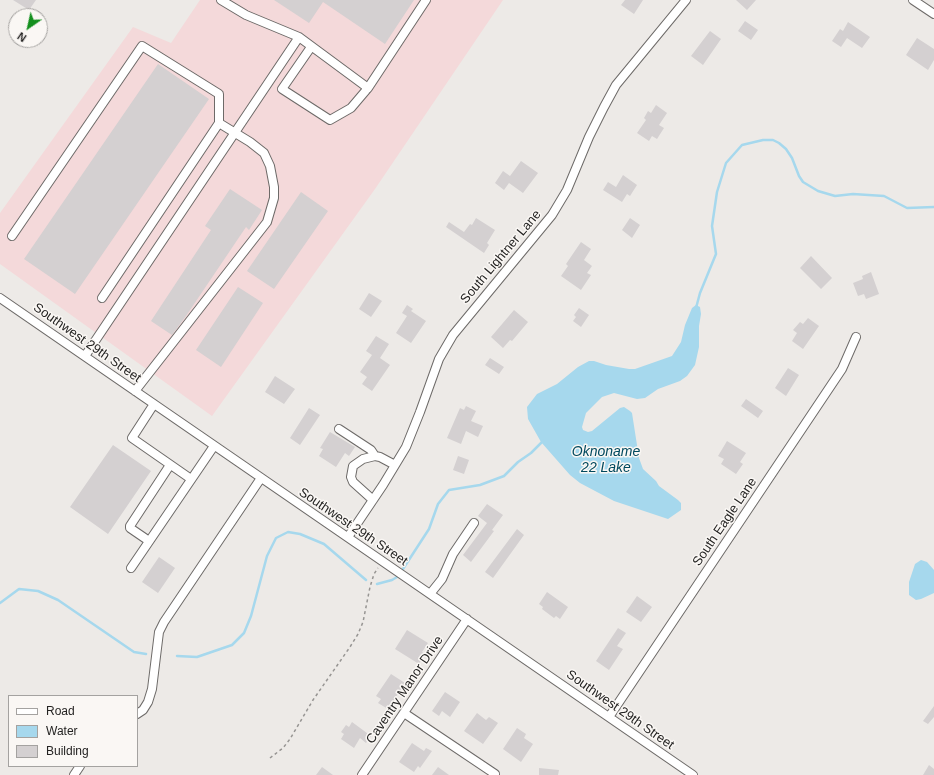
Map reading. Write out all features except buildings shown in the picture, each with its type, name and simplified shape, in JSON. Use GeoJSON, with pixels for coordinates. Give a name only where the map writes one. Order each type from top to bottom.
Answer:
{"type":"FeatureCollection","features":[{"type":"Feature","properties":{"kind":"street"},"geometry":{"type":"LineString","coordinates":[[221,0],[246,15],[299,37],[368,88]]}},
{"type":"Feature","properties":{"kind":"street"},"geometry":{"type":"LineString","coordinates":[[311,47],[282,89],[330,120],[351,108],[368,88],[426,0]]}},
{"type":"Feature","properties":{"kind":"street","name":"South Lightner Lane"},"geometry":{"type":"LineString","coordinates":[[348,537],[373,500],[412,436],[434,373],[446,347],[469,314],[552,215],[567,190],[592,131],[616,85],[686,0]]}},
{"type":"Feature","properties":{"kind":"street"},"geometry":{"type":"LineString","coordinates":[[913,0],[934,14]]}},
{"type":"Feature","properties":{"kind":"street"},"geometry":{"type":"LineString","coordinates":[[85,356],[299,37]]}},
{"type":"Feature","properties":{"kind":"street"},"geometry":{"type":"LineString","coordinates":[[12,236],[142,46],[218,94],[219,123],[102,298]]}},
{"type":"Feature","properties":{"kind":"street"},"geometry":{"type":"LineString","coordinates":[[135,391],[253,242],[267,222],[271,212],[274,192],[270,166],[264,153],[219,123]]}},
{"type":"Feature","properties":{"kind":"street","name":"Southwest 29th Street"},"geometry":{"type":"LineString","coordinates":[[0,298],[693,775]]}},
{"type":"Feature","properties":{"kind":"street","name":"South Eagle Lane"},"geometry":{"type":"LineString","coordinates":[[609,717],[842,369],[856,337]]}},
{"type":"Feature","properties":{"kind":"street"},"geometry":{"type":"LineString","coordinates":[[154,404],[132,438],[190,479]]}},
{"type":"Feature","properties":{"kind":"street"},"geometry":{"type":"LineString","coordinates":[[339,429],[372,450],[375,456],[395,465]]}},
{"type":"Feature","properties":{"kind":"street"},"geometry":{"type":"LineString","coordinates":[[130,568],[214,446]]}},
{"type":"Feature","properties":{"kind":"street"},"geometry":{"type":"LineString","coordinates":[[373,500],[357,487],[351,477],[353,466],[358,462],[375,456]]}},
{"type":"Feature","properties":{"kind":"street"},"geometry":{"type":"LineString","coordinates":[[149,541],[130,528],[130,526],[170,465]]}},
{"type":"Feature","properties":{"kind":"street"},"geometry":{"type":"LineString","coordinates":[[138,713],[143,710],[148,702],[152,689],[159,632],[164,622],[261,478]]}},
{"type":"Feature","properties":{"kind":"street"},"geometry":{"type":"LineString","coordinates":[[430,594],[442,579],[453,554],[474,523]]}},
{"type":"Feature","properties":{"kind":"street","name":"Caventry Manor Drive"},"geometry":{"type":"LineString","coordinates":[[362,775],[467,619]]}},
{"type":"Feature","properties":{"kind":"street"},"geometry":{"type":"LineString","coordinates":[[404,713],[495,774]]}},
{"type":"Feature","properties":{"kind":"path"},"geometry":{"type":"LineString","coordinates":[[270,758],[283,748],[290,739],[313,700],[358,634],[363,622],[374,574],[382,561]]}},
{"type":"Feature","properties":{"kind":"shaded area"},"geometry":{"type":"Polygon","coordinates":[[[200,0],[503,0],[375,189],[212,416],[0,264],[0,213],[133,27],[171,43],[200,0]]]}},
{"type":"Feature","properties":{"kind":"water","name":"Oknoname 22 Lake"},"geometry":{"type":"Polygon","coordinates":[[[696,305],[700,307],[701,314],[699,326],[699,347],[695,365],[687,376],[680,381],[658,389],[645,398],[637,399],[614,393],[602,397],[586,413],[582,427],[583,430],[588,432],[592,431],[620,408],[624,407],[632,413],[639,458],[643,469],[656,481],[659,486],[681,503],[681,510],[668,519],[614,501],[580,483],[570,475],[541,442],[528,419],[527,407],[537,394],[557,384],[578,367],[589,361],[635,369],[672,356],[681,342],[685,325],[692,308],[696,305]]]}},
{"type":"Feature","properties":{"kind":"water"},"geometry":{"type":"Polygon","coordinates":[[[921,560],[927,562],[934,570],[934,593],[916,600],[909,595],[909,582],[915,564],[921,560]]]}},
{"type":"Feature","properties":{"kind":"waterway"},"geometry":{"type":"LineString","coordinates":[[696,308],[700,293],[716,254],[712,226],[717,192],[726,163],[742,145],[763,140],[773,140],[779,143],[786,149],[792,158],[803,182],[818,191],[835,196],[853,194],[884,196],[907,208],[934,207]]}},
{"type":"Feature","properties":{"kind":"waterway"},"geometry":{"type":"LineString","coordinates":[[403,569],[429,529],[438,504],[449,490],[480,485],[504,476],[543,441]]}},
{"type":"Feature","properties":{"kind":"waterway"},"geometry":{"type":"LineString","coordinates":[[177,656],[197,657],[232,645],[244,633],[251,616],[267,556],[276,538],[288,532],[300,534],[324,544],[366,580]]}},
{"type":"Feature","properties":{"kind":"waterway"},"geometry":{"type":"LineString","coordinates":[[377,584],[397,577]]}},
{"type":"Feature","properties":{"kind":"waterway"},"geometry":{"type":"LineString","coordinates":[[0,603],[19,589],[38,591],[58,600],[134,652],[146,654]]}}]}
